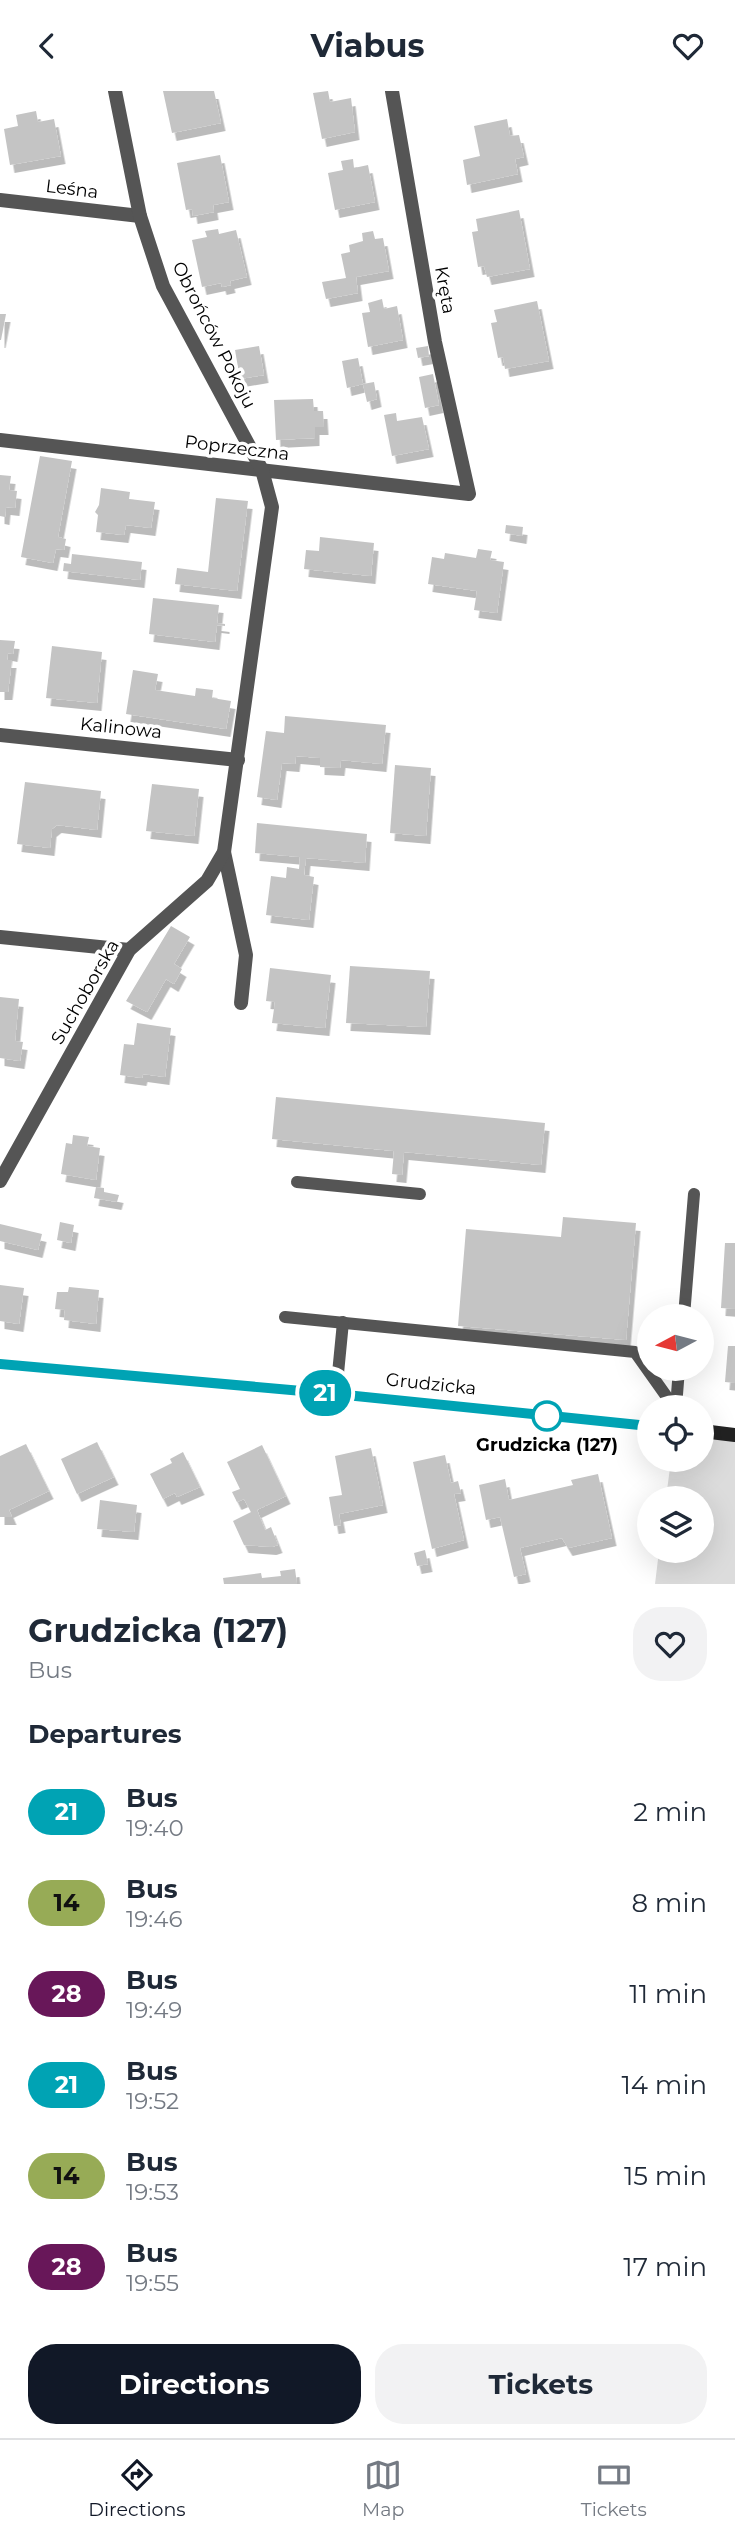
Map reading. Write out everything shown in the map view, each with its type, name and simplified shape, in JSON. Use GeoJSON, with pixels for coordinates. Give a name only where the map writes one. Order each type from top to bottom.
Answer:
{"type":"FeatureCollection","features":[{"type":"Feature","properties":{"kind":"street","name":"Obrońców Pokoju"},"geometry":{"type":"LineString","coordinates":[[115,91],[140,216],[163,286],[262,470],[272,507],[238,760]]}},
{"type":"Feature","properties":{"kind":"street","name":"Kręta"},"geometry":{"type":"LineString","coordinates":[[392,91],[435,342],[469,495]]}},
{"type":"Feature","properties":{"kind":"street","name":"Leśna"},"geometry":{"type":"LineString","coordinates":[[0,200],[140,216]]}},
{"type":"Feature","properties":{"kind":"street","name":"Poprzeczna"},"geometry":{"type":"LineString","coordinates":[[0,440],[469,495]]}},
{"type":"Feature","properties":{"kind":"street","name":"Kalinowa"},"geometry":{"type":"LineString","coordinates":[[0,734],[238,760]]}},
{"type":"Feature","properties":{"kind":"street","name":"Suchoborska"},"geometry":{"type":"LineString","coordinates":[[0,1181],[129,950],[206,881],[224,852],[238,760]]}},
{"type":"Feature","properties":{"kind":"street"},"geometry":{"type":"LineString","coordinates":[[224,852],[246,955],[241,1003]]}},
{"type":"Feature","properties":{"kind":"street"},"geometry":{"type":"LineString","coordinates":[[0,937],[129,950]]}},
{"type":"Feature","properties":{"kind":"street","name":"Grudzicka"},"geometry":{"type":"LineString","coordinates":[[0,1364],[637,1425]]}},
{"type":"Feature","properties":{"kind":"street"},"geometry":{"type":"LineString","coordinates":[[714,1432],[735,1435]]}},
{"type":"Feature","properties":{"kind":"lane"},"geometry":{"type":"LineString","coordinates":[[297,1182],[420,1194]]}},
{"type":"Feature","properties":{"kind":"lane"},"geometry":{"type":"LineString","coordinates":[[685,1304],[694,1194]]}},
{"type":"Feature","properties":{"kind":"lane"},"geometry":{"type":"LineString","coordinates":[[285,1317],[635,1352],[666,1395]]}},
{"type":"Feature","properties":{"kind":"lane"},"geometry":{"type":"LineString","coordinates":[[336,1394],[343,1322]]}},
{"type":"Feature","properties":{"kind":"shaded area"},"geometry":{"type":"Polygon","coordinates":[[[714,1432],[735,1435],[735,1584],[655,1584],[658,1563],[714,1563],[714,1486],[668,1486],[669,1472],[714,1472],[714,1432]]]}},
{"type":"Feature","properties":{"kind":"building"},"geometry":{"type":"Polygon","coordinates":[[[163,91],[214,91],[221,123],[172,133],[163,91]]]}},
{"type":"Feature","properties":{"kind":"building"},"geometry":{"type":"Polygon","coordinates":[[[328,91],[330,102],[351,98],[355,132],[322,139],[313,93],[328,91]]]}},
{"type":"Feature","properties":{"kind":"building"},"geometry":{"type":"Polygon","coordinates":[[[36,111],[38,122],[54,119],[61,156],[10,165],[4,129],[18,126],[16,115],[36,111]]]}},
{"type":"Feature","properties":{"kind":"building"},"geometry":{"type":"Polygon","coordinates":[[[507,119],[510,136],[519,135],[524,157],[515,159],[518,174],[467,185],[463,160],[480,156],[474,126],[507,119]]]}},
{"type":"Feature","properties":{"kind":"building"},"geometry":{"type":"Polygon","coordinates":[[[220,155],[229,202],[213,205],[214,212],[193,216],[192,209],[186,210],[177,163],[220,155]]]}},
{"type":"Feature","properties":{"kind":"building"},"geometry":{"type":"Polygon","coordinates":[[[353,159],[354,168],[368,165],[375,202],[335,210],[328,173],[343,170],[341,161],[353,159]]]}},
{"type":"Feature","properties":{"kind":"building"},"geometry":{"type":"Polygon","coordinates":[[[519,210],[530,269],[487,277],[484,266],[478,267],[472,232],[478,231],[476,219],[519,210]]]}},
{"type":"Feature","properties":{"kind":"building"},"geometry":{"type":"Polygon","coordinates":[[[218,229],[219,234],[236,230],[247,277],[230,281],[231,285],[222,287],[221,283],[202,287],[192,240],[207,237],[205,231],[218,229]]]}},
{"type":"Feature","properties":{"kind":"building"},"geometry":{"type":"Polygon","coordinates":[[[373,231],[375,239],[383,238],[389,271],[356,277],[358,293],[326,299],[322,282],[346,278],[341,254],[350,252],[349,245],[363,241],[362,233],[373,231]]]}},
{"type":"Feature","properties":{"kind":"building"},"geometry":{"type":"Polygon","coordinates":[[[382,299],[384,309],[397,306],[403,340],[368,347],[362,313],[370,312],[368,303],[382,299]]]}},
{"type":"Feature","properties":{"kind":"building"},"geometry":{"type":"Polygon","coordinates":[[[537,301],[549,361],[505,369],[503,357],[498,358],[491,323],[497,322],[494,310],[537,301]]]}},
{"type":"Feature","properties":{"kind":"building"},"geometry":{"type":"Polygon","coordinates":[[[0,314],[6,314],[1,340],[0,340],[0,314]]]}},
{"type":"Feature","properties":{"kind":"building"},"geometry":{"type":"Polygon","coordinates":[[[259,346],[264,375],[240,379],[235,350],[259,346]]]}},
{"type":"Feature","properties":{"kind":"building"},"geometry":{"type":"Polygon","coordinates":[[[428,346],[429,356],[418,358],[416,348],[428,346]]]}},
{"type":"Feature","properties":{"kind":"building"},"geometry":{"type":"Polygon","coordinates":[[[358,358],[363,384],[347,388],[342,361],[358,358]]]}},
{"type":"Feature","properties":{"kind":"building"},"geometry":{"type":"Polygon","coordinates":[[[433,374],[439,405],[425,408],[419,377],[433,374]]]}},
{"type":"Feature","properties":{"kind":"building"},"geometry":{"type":"Polygon","coordinates":[[[374,382],[377,399],[367,402],[363,384],[374,382]]]}},
{"type":"Feature","properties":{"kind":"building"},"geometry":{"type":"Polygon","coordinates":[[[313,399],[314,411],[323,411],[324,427],[315,427],[315,438],[276,440],[274,400],[313,399]]]}},
{"type":"Feature","properties":{"kind":"building"},"geometry":{"type":"Polygon","coordinates":[[[396,413],[397,421],[422,417],[429,449],[392,456],[384,415],[396,413]]]}},
{"type":"Feature","properties":{"kind":"building"},"geometry":{"type":"Polygon","coordinates":[[[40,456],[72,461],[58,537],[66,539],[64,550],[56,549],[53,563],[21,557],[40,456]]]}},
{"type":"Feature","properties":{"kind":"building"},"geometry":{"type":"Polygon","coordinates":[[[0,475],[11,476],[9,490],[17,491],[15,508],[6,507],[5,517],[0,516],[0,475]]]}},
{"type":"Feature","properties":{"kind":"building"},"geometry":{"type":"Polygon","coordinates":[[[101,488],[130,492],[129,499],[155,502],[151,528],[126,525],[124,535],[96,532],[98,515],[95,512],[99,505],[101,488]]]}},
{"type":"Feature","properties":{"kind":"building"},"geometry":{"type":"Polygon","coordinates":[[[216,498],[248,501],[237,591],[175,584],[177,568],[208,572],[216,498]]]}},
{"type":"Feature","properties":{"kind":"building"},"geometry":{"type":"Polygon","coordinates":[[[506,525],[523,527],[522,536],[505,533],[506,525]]]}},
{"type":"Feature","properties":{"kind":"building"},"geometry":{"type":"Polygon","coordinates":[[[320,537],[374,543],[371,576],[304,569],[306,550],[319,551],[320,537]]]}},
{"type":"Feature","properties":{"kind":"building"},"geometry":{"type":"Polygon","coordinates":[[[478,549],[492,551],[490,560],[504,562],[497,613],[474,610],[477,591],[428,584],[432,557],[444,559],[445,553],[476,558],[478,549]]]}},
{"type":"Feature","properties":{"kind":"building"},"geometry":{"type":"Polygon","coordinates":[[[72,554],[142,562],[140,580],[63,571],[64,563],[71,564],[72,554]]]}},
{"type":"Feature","properties":{"kind":"building"},"geometry":{"type":"Polygon","coordinates":[[[153,598],[219,605],[217,623],[225,626],[217,625],[215,642],[149,634],[153,598]]]}},
{"type":"Feature","properties":{"kind":"building"},"geometry":{"type":"Polygon","coordinates":[[[0,640],[15,641],[13,654],[8,653],[7,660],[12,660],[8,692],[0,692],[0,640]]]}},
{"type":"Feature","properties":{"kind":"building"},"geometry":{"type":"Polygon","coordinates":[[[52,646],[102,652],[97,703],[46,698],[52,646]]]}},
{"type":"Feature","properties":{"kind":"building"},"geometry":{"type":"Polygon","coordinates":[[[133,670],[158,674],[155,690],[195,696],[196,688],[213,690],[212,698],[231,701],[226,729],[126,714],[133,670]]]}},
{"type":"Feature","properties":{"kind":"building"},"geometry":{"type":"Polygon","coordinates":[[[285,716],[386,725],[382,764],[341,760],[340,768],[320,767],[320,758],[296,756],[295,764],[282,763],[277,800],[257,797],[266,731],[284,733],[285,716]]]}},
{"type":"Feature","properties":{"kind":"building"},"geometry":{"type":"Polygon","coordinates":[[[395,765],[431,768],[426,836],[390,833],[395,765]]]}},
{"type":"Feature","properties":{"kind":"building"},"geometry":{"type":"Polygon","coordinates":[[[25,782],[101,791],[97,830],[57,825],[52,829],[50,848],[17,844],[25,782]]]}},
{"type":"Feature","properties":{"kind":"building"},"geometry":{"type":"Polygon","coordinates":[[[152,784],[199,789],[194,836],[146,831],[152,784]]]}},
{"type":"Feature","properties":{"kind":"building"},"geometry":{"type":"Polygon","coordinates":[[[257,823],[367,834],[365,863],[306,858],[304,875],[314,877],[309,920],[266,915],[271,876],[286,878],[287,867],[299,869],[300,857],[255,853],[257,823]]]}},
{"type":"Feature","properties":{"kind":"building"},"geometry":{"type":"Polygon","coordinates":[[[171,926],[190,937],[174,964],[182,969],[174,984],[166,979],[147,1012],[126,1001],[171,926]]]}},
{"type":"Feature","properties":{"kind":"building"},"geometry":{"type":"Polygon","coordinates":[[[350,966],[430,971],[426,1027],[346,1023],[350,966]]]}},
{"type":"Feature","properties":{"kind":"building"},"geometry":{"type":"Polygon","coordinates":[[[270,968],[331,975],[325,1028],[272,1023],[275,1002],[266,1001],[270,968]]]}},
{"type":"Feature","properties":{"kind":"building"},"geometry":{"type":"Polygon","coordinates":[[[0,997],[19,999],[15,1041],[23,1042],[20,1061],[0,1058],[0,997]]]}},
{"type":"Feature","properties":{"kind":"building"},"geometry":{"type":"Polygon","coordinates":[[[137,1023],[171,1028],[165,1077],[120,1075],[124,1044],[134,1045],[137,1023]]]}},
{"type":"Feature","properties":{"kind":"building"},"geometry":{"type":"Polygon","coordinates":[[[276,1097],[545,1123],[541,1165],[404,1152],[402,1175],[392,1174],[394,1151],[272,1139],[276,1097]]]}},
{"type":"Feature","properties":{"kind":"building"},"geometry":{"type":"Polygon","coordinates":[[[73,1135],[89,1137],[87,1146],[100,1148],[96,1180],[61,1174],[66,1143],[72,1144],[73,1135]]]}},
{"type":"Feature","properties":{"kind":"building"},"geometry":{"type":"Polygon","coordinates":[[[96,1187],[119,1195],[117,1202],[94,1198],[96,1187]]]}},
{"type":"Feature","properties":{"kind":"building"},"geometry":{"type":"Polygon","coordinates":[[[563,1217],[636,1223],[626,1340],[458,1326],[466,1229],[561,1237],[563,1217]]]}},
{"type":"Feature","properties":{"kind":"building"},"geometry":{"type":"Polygon","coordinates":[[[60,1222],[74,1225],[71,1243],[57,1240],[60,1222]]]}},
{"type":"Feature","properties":{"kind":"building"},"geometry":{"type":"Polygon","coordinates":[[[0,1224],[42,1234],[38,1250],[0,1241],[0,1224]]]}},
{"type":"Feature","properties":{"kind":"building"},"geometry":{"type":"Polygon","coordinates":[[[725,1243],[735,1243],[735,1309],[721,1308],[725,1243]]]}},
{"type":"Feature","properties":{"kind":"building"},"geometry":{"type":"Polygon","coordinates":[[[0,1285],[24,1288],[19,1324],[0,1321],[0,1285]]]}},
{"type":"Feature","properties":{"kind":"building"},"geometry":{"type":"Polygon","coordinates":[[[69,1287],[99,1290],[96,1324],[64,1320],[65,1310],[55,1309],[57,1292],[68,1292],[69,1287]]]}},
{"type":"Feature","properties":{"kind":"building"},"geometry":{"type":"Polygon","coordinates":[[[728,1346],[735,1346],[735,1383],[725,1382],[728,1346]]]}},
{"type":"Feature","properties":{"kind":"building"},"geometry":{"type":"Polygon","coordinates":[[[97,1442],[114,1477],[77,1494],[61,1459],[97,1442]]]}},
{"type":"Feature","properties":{"kind":"building"},"geometry":{"type":"Polygon","coordinates":[[[26,1444],[49,1491],[9,1510],[12,1517],[0,1517],[0,1456],[26,1444]]]}},
{"type":"Feature","properties":{"kind":"building"},"geometry":{"type":"Polygon","coordinates":[[[262,1445],[286,1496],[257,1510],[265,1530],[271,1527],[278,1545],[272,1547],[244,1545],[233,1521],[251,1512],[244,1499],[237,1502],[232,1492],[240,1489],[227,1462],[262,1445]]]}},
{"type":"Feature","properties":{"kind":"building"},"geometry":{"type":"Polygon","coordinates":[[[371,1448],[383,1505],[339,1514],[341,1525],[334,1526],[329,1497],[342,1495],[335,1456],[371,1448]]]}},
{"type":"Feature","properties":{"kind":"building"},"geometry":{"type":"Polygon","coordinates":[[[183,1452],[200,1487],[177,1497],[175,1493],[163,1499],[150,1474],[172,1463],[170,1459],[183,1452]]]}},
{"type":"Feature","properties":{"kind":"building"},"geometry":{"type":"Polygon","coordinates":[[[445,1455],[451,1483],[458,1481],[461,1493],[454,1494],[464,1540],[432,1549],[413,1462],[445,1455]]]}},
{"type":"Feature","properties":{"kind":"building"},"geometry":{"type":"Polygon","coordinates":[[[598,1474],[612,1538],[568,1548],[562,1538],[520,1548],[526,1574],[514,1577],[500,1517],[486,1520],[479,1485],[505,1479],[509,1500],[573,1485],[571,1480],[598,1474]]]}},
{"type":"Feature","properties":{"kind":"building"},"geometry":{"type":"Polygon","coordinates":[[[100,1500],[137,1505],[134,1532],[97,1529],[100,1500]]]}},
{"type":"Feature","properties":{"kind":"building"},"geometry":{"type":"Polygon","coordinates":[[[425,1550],[428,1564],[417,1566],[414,1553],[425,1550]]]}},
{"type":"Feature","properties":{"kind":"building"},"geometry":{"type":"Polygon","coordinates":[[[295,1569],[297,1584],[224,1584],[223,1578],[261,1573],[262,1578],[281,1576],[280,1571],[295,1569]]]}},
{"type":"Feature","properties":{"kind":"bus line","name":"21"},"geometry":{"type":"LineString","coordinates":[[0,1364],[637,1425]]}},
{"type":"Feature","properties":{"kind":"place","name":"Grudzicka (127)"},"geometry":{"type":"Point","coordinates":[547,1416]}}]}
